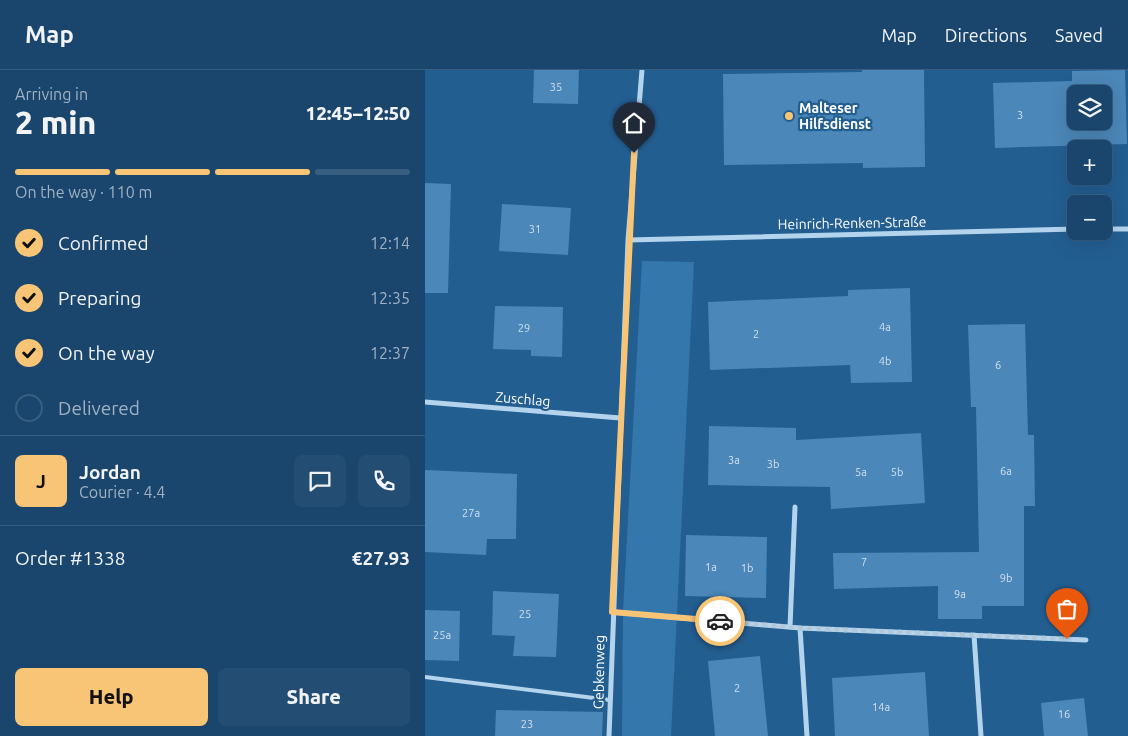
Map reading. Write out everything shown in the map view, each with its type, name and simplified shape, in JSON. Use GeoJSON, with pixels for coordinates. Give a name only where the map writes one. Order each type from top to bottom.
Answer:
{"type":"FeatureCollection","features":[{"type":"Feature","properties":{"kind":"street","name":"Gebkenweg"},"geometry":{"type":"LineString","coordinates":[[609,736],[612,612],[628,240],[642,70]]}},
{"type":"Feature","properties":{"kind":"street"},"geometry":{"type":"LineString","coordinates":[[1112,229],[1128,228]]}},
{"type":"Feature","properties":{"kind":"street","name":"Heinrich-Renken-Straße"},"geometry":{"type":"LineString","coordinates":[[628,240],[1067,229]]}},
{"type":"Feature","properties":{"kind":"street","name":"Zuschlag"},"geometry":{"type":"LineString","coordinates":[[425,402],[620,418]]}},
{"type":"Feature","properties":{"kind":"street"},"geometry":{"type":"LineString","coordinates":[[790,627],[795,507]]}},
{"type":"Feature","properties":{"kind":"street"},"geometry":{"type":"LineString","coordinates":[[612,612],[800,628],[1086,640]]}},
{"type":"Feature","properties":{"kind":"street"},"geometry":{"type":"LineString","coordinates":[[800,628],[807,736]]}},
{"type":"Feature","properties":{"kind":"street"},"geometry":{"type":"LineString","coordinates":[[974,634],[981,736]]}},
{"type":"Feature","properties":{"kind":"lane"},"geometry":{"type":"LineString","coordinates":[[425,677],[610,700]]}},
{"type":"Feature","properties":{"kind":"shaded area"},"geometry":{"type":"Polygon","coordinates":[[[642,261],[694,262],[671,736],[622,736],[623,612],[642,261]]]}},
{"type":"Feature","properties":{"kind":"building"},"geometry":{"type":"Polygon","coordinates":[[[534,70],[579,70],[578,104],[533,103],[534,70]]]}},
{"type":"Feature","properties":{"kind":"building","name":"Malteser Hilfsdienst"},"geometry":{"type":"Polygon","coordinates":[[[862,70],[924,70],[925,167],[863,168],[863,163],[724,165],[723,74],[862,72],[862,70]]]}},
{"type":"Feature","properties":{"kind":"building"},"geometry":{"type":"Polygon","coordinates":[[[1125,70],[1127,144],[1112,144],[1112,140],[1067,140],[1067,146],[995,148],[993,83],[1072,81],[1072,71],[1125,70]]]}},
{"type":"Feature","properties":{"kind":"building"},"geometry":{"type":"Polygon","coordinates":[[[425,183],[451,184],[448,293],[425,293],[425,183]]]}},
{"type":"Feature","properties":{"kind":"building"},"geometry":{"type":"Polygon","coordinates":[[[502,204],[571,208],[568,255],[499,251],[502,204]]]}},
{"type":"Feature","properties":{"kind":"building"},"geometry":{"type":"Polygon","coordinates":[[[910,288],[912,382],[851,383],[850,365],[710,370],[708,302],[848,296],[848,290],[910,288]]]}},
{"type":"Feature","properties":{"kind":"building"},"geometry":{"type":"Polygon","coordinates":[[[495,306],[563,307],[562,357],[531,356],[531,350],[493,349],[495,306]]]}},
{"type":"Feature","properties":{"kind":"building"},"geometry":{"type":"Polygon","coordinates":[[[1025,324],[1028,435],[1034,435],[1035,506],[1024,506],[1024,606],[982,606],[982,619],[938,619],[938,586],[834,589],[833,553],[979,552],[976,407],[971,407],[968,325],[1025,324]]]}},
{"type":"Feature","properties":{"kind":"building"},"geometry":{"type":"Polygon","coordinates":[[[709,426],[796,428],[796,440],[921,433],[925,503],[831,509],[830,487],[708,485],[709,426]]]}},
{"type":"Feature","properties":{"kind":"building"},"geometry":{"type":"Polygon","coordinates":[[[425,470],[517,474],[516,539],[487,539],[486,555],[425,552],[425,470]]]}},
{"type":"Feature","properties":{"kind":"building"},"geometry":{"type":"Polygon","coordinates":[[[686,535],[767,537],[766,598],[685,596],[686,535]]]}},
{"type":"Feature","properties":{"kind":"building"},"geometry":{"type":"Polygon","coordinates":[[[493,591],[559,594],[556,657],[513,656],[515,636],[492,635],[493,591]]]}},
{"type":"Feature","properties":{"kind":"building"},"geometry":{"type":"Polygon","coordinates":[[[425,610],[460,611],[459,661],[425,660],[425,610]]]}},
{"type":"Feature","properties":{"kind":"building"},"geometry":{"type":"Polygon","coordinates":[[[760,656],[768,736],[715,736],[708,661],[760,656]]]}},
{"type":"Feature","properties":{"kind":"building"},"geometry":{"type":"Polygon","coordinates":[[[925,672],[929,736],[835,736],[832,678],[925,672]]]}},
{"type":"Feature","properties":{"kind":"building"},"geometry":{"type":"Polygon","coordinates":[[[1084,698],[1088,736],[1044,736],[1041,703],[1084,698]]]}},
{"type":"Feature","properties":{"kind":"building"},"geometry":{"type":"Polygon","coordinates":[[[496,710],[603,712],[602,736],[495,736],[496,710]]]}},
{"type":"Feature","properties":{"kind":"way so far"},"geometry":{"type":"LineString","coordinates":[[720,621],[800,628],[1067,639]]}},
{"type":"Feature","properties":{"kind":"place","name":"Malteser Hilfsdienst"},"geometry":{"type":"Point","coordinates":[789,116]}},
{"type":"Feature","properties":{"kind":"route"},"geometry":{"type":"LineString","coordinates":[[634,153],[628,240],[612,612],[720,621]]}}]}
